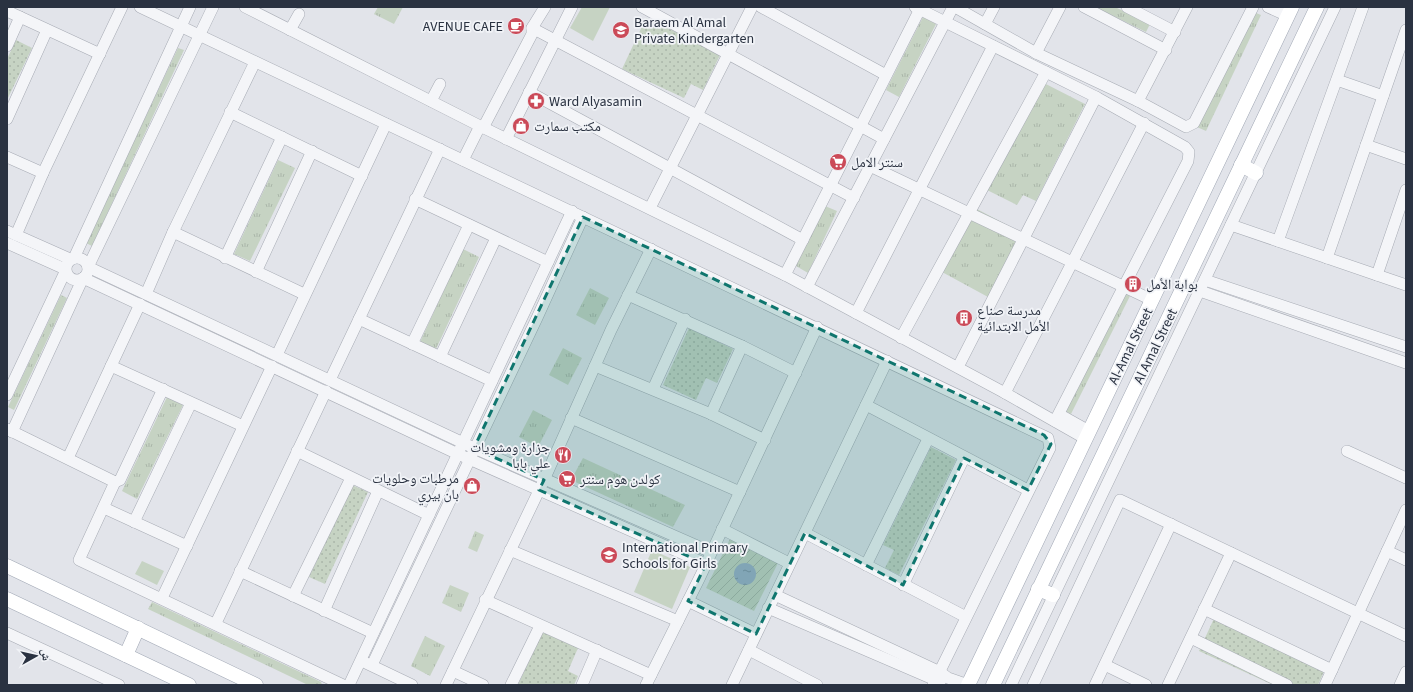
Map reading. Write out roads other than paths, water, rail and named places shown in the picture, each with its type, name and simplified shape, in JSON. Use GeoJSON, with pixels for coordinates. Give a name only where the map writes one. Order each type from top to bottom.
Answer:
{"type":"FeatureCollection","features":[{"type":"Feature","properties":{"kind":"main road","name":"Al Amal Street"},"geometry":{"type":"LineString","coordinates":[[993,685],[1317,7]]}},
{"type":"Feature","properties":{"kind":"main road","name":"Al-Amal Street"},"geometry":{"type":"LineString","coordinates":[[965,683],[1045,525],[1290,12]]}},
{"type":"Feature","properties":{"kind":"main road"},"geometry":{"type":"LineString","coordinates":[[1241,165],[1256,173]]}},
{"type":"Feature","properties":{"kind":"main road"},"geometry":{"type":"LineString","coordinates":[[1045,525],[1064,535]]}},
{"type":"Feature","properties":{"kind":"main road"},"geometry":{"type":"LineString","coordinates":[[7,566],[256,685]]}},
{"type":"Feature","properties":{"kind":"main road"},"geometry":{"type":"LineString","coordinates":[[1038,589],[1053,595]]}},
{"type":"Feature","properties":{"kind":"main road"},"geometry":{"type":"LineString","coordinates":[[7,599],[189,685]]}},
{"type":"Feature","properties":{"kind":"main road"},"geometry":{"type":"LineString","coordinates":[[126,655],[138,628]]}},
{"type":"Feature","properties":{"kind":"street"},"geometry":{"type":"LineString","coordinates":[[122,7],[43,173],[9,240],[69,264],[84,260],[88,267],[277,355],[328,386],[458,454],[472,454]]}},
{"type":"Feature","properties":{"kind":"street"},"geometry":{"type":"LineString","coordinates":[[140,7],[1048,438],[1050,448],[1028,490],[937,681]]}},
{"type":"Feature","properties":{"kind":"street"},"geometry":{"type":"LineString","coordinates":[[7,395],[190,7]]}},
{"type":"Feature","properties":{"kind":"street"},"geometry":{"type":"LineString","coordinates":[[115,482],[10,430],[83,278],[87,273],[88,267],[198,35],[213,7]]}},
{"type":"Feature","properties":{"kind":"street"},"geometry":{"type":"LineString","coordinates":[[245,7],[482,128],[785,274],[901,338],[1088,435]]}},
{"type":"Feature","properties":{"kind":"street"},"geometry":{"type":"LineString","coordinates":[[466,162],[482,128],[532,34],[532,28],[545,7]]}},
{"type":"Feature","properties":{"kind":"street"},"geometry":{"type":"LineString","coordinates":[[506,139],[572,7]]}},
{"type":"Feature","properties":{"kind":"street"},"geometry":{"type":"LineString","coordinates":[[642,7],[884,139]]}},
{"type":"Feature","properties":{"kind":"street"},"geometry":{"type":"LineString","coordinates":[[650,208],[752,7]]}},
{"type":"Feature","properties":{"kind":"street"},"geometry":{"type":"LineString","coordinates":[[761,7],[886,75]]}},
{"type":"Feature","properties":{"kind":"street"},"geometry":{"type":"LineString","coordinates":[[807,287],[954,7],[1036,53],[1138,101],[1184,126],[1191,126],[1253,7]]}},
{"type":"Feature","properties":{"kind":"street"},"geometry":{"type":"LineString","coordinates":[[985,24],[994,7]]}},
{"type":"Feature","properties":{"kind":"street"},"geometry":{"type":"LineString","coordinates":[[1036,53],[1060,7]]}},
{"type":"Feature","properties":{"kind":"street"},"geometry":{"type":"LineString","coordinates":[[1084,7],[1166,50]]}},
{"type":"Feature","properties":{"kind":"street"},"geometry":{"type":"LineString","coordinates":[[1127,7],[1175,32]]}},
{"type":"Feature","properties":{"kind":"street"},"geometry":{"type":"LineString","coordinates":[[1138,101],[1166,50],[1187,7]]}},
{"type":"Feature","properties":{"kind":"street"},"geometry":{"type":"LineString","coordinates":[[1268,7],[1290,12]]}},
{"type":"Feature","properties":{"kind":"street"},"geometry":{"type":"LineString","coordinates":[[1011,685],[1335,7]]}},
{"type":"Feature","properties":{"kind":"street"},"geometry":{"type":"LineString","coordinates":[[1278,241],[1363,7]]}},
{"type":"Feature","properties":{"kind":"street"},"geometry":{"type":"LineString","coordinates":[[785,274],[886,75],[918,8],[936,12],[945,23],[1096,97],[1185,147],[1189,152],[1189,157],[1056,418]]}},
{"type":"Feature","properties":{"kind":"street"},"geometry":{"type":"LineString","coordinates":[[7,11],[100,54]]}},
{"type":"Feature","properties":{"kind":"street"},"geometry":{"type":"LineString","coordinates":[[290,30],[299,14]]}},
{"type":"Feature","properties":{"kind":"street"},"geometry":{"type":"LineString","coordinates":[[7,46],[20,17]]}},
{"type":"Feature","properties":{"kind":"street"},"geometry":{"type":"LineString","coordinates":[[532,28],[854,198]]}},
{"type":"Feature","properties":{"kind":"street"},"geometry":{"type":"LineString","coordinates":[[7,119],[47,30]]}},
{"type":"Feature","properties":{"kind":"street"},"geometry":{"type":"LineString","coordinates":[[1327,258],[1406,30]]}},
{"type":"Feature","properties":{"kind":"street"},"geometry":{"type":"LineString","coordinates":[[856,313],[993,46]]}},
{"type":"Feature","properties":{"kind":"street"},"geometry":{"type":"LineString","coordinates":[[146,294],[173,232],[255,62]]}},
{"type":"Feature","properties":{"kind":"street"},"geometry":{"type":"LineString","coordinates":[[901,338],[1046,72]]}},
{"type":"Feature","properties":{"kind":"street"},"geometry":{"type":"LineString","coordinates":[[1337,80],[1383,96]]}},
{"type":"Feature","properties":{"kind":"street"},"geometry":{"type":"LineString","coordinates":[[431,101],[440,84]]}},
{"type":"Feature","properties":{"kind":"street"},"geometry":{"type":"LineString","coordinates":[[529,92],[803,240]]}},
{"type":"Feature","properties":{"kind":"street"},"geometry":{"type":"LineString","coordinates":[[958,367],[1096,97]]}},
{"type":"Feature","properties":{"kind":"street"},"geometry":{"type":"LineString","coordinates":[[230,112],[362,176]]}},
{"type":"Feature","properties":{"kind":"street"},"geometry":{"type":"LineString","coordinates":[[277,355],[304,294],[386,124]]}},
{"type":"Feature","properties":{"kind":"street"},"geometry":{"type":"LineString","coordinates":[[1005,393],[1144,124]]}},
{"type":"Feature","properties":{"kind":"street"},"geometry":{"type":"LineString","coordinates":[[225,258],[282,137]]}},
{"type":"Feature","properties":{"kind":"street"},"geometry":{"type":"LineString","coordinates":[[1366,145],[1406,159]]}},
{"type":"Feature","properties":{"kind":"street"},"geometry":{"type":"LineString","coordinates":[[216,623],[440,149]]}},
{"type":"Feature","properties":{"kind":"street"},"geometry":{"type":"LineString","coordinates":[[256,272],[312,151]]}},
{"type":"Feature","properties":{"kind":"street"},"geometry":{"type":"LineString","coordinates":[[7,157],[43,173]]}},
{"type":"Feature","properties":{"kind":"street"},"geometry":{"type":"LineString","coordinates":[[870,166],[1152,300]]}},
{"type":"Feature","properties":{"kind":"street"},"geometry":{"type":"LineString","coordinates":[[1377,275],[1406,190]]}},
{"type":"Feature","properties":{"kind":"street"},"geometry":{"type":"LineString","coordinates":[[415,200],[548,262]]}},
{"type":"Feature","properties":{"kind":"street"},"geometry":{"type":"LineString","coordinates":[[349,685],[572,211]]}},
{"type":"Feature","properties":{"kind":"street"},"geometry":{"type":"LineString","coordinates":[[372,665],[537,318],[582,216]]}},
{"type":"Feature","properties":{"kind":"street"},"geometry":{"type":"LineString","coordinates":[[412,344],[469,225]]}},
{"type":"Feature","properties":{"kind":"street"},"geometry":{"type":"LineString","coordinates":[[1231,225],[1406,285]]}},
{"type":"Feature","properties":{"kind":"street"},"geometry":{"type":"LineString","coordinates":[[173,232],[225,258],[304,294]]}},
{"type":"Feature","properties":{"kind":"street"},"geometry":{"type":"LineString","coordinates":[[440,357],[496,238]]}},
{"type":"Feature","properties":{"kind":"street"},"geometry":{"type":"LineString","coordinates":[[446,685],[651,249]]}},
{"type":"Feature","properties":{"kind":"street"},"geometry":{"type":"LineString","coordinates":[[69,264],[72,280],[83,278],[272,366],[328,386],[462,443],[472,454],[541,485],[706,564]]}},
{"type":"Feature","properties":{"kind":"street"},"geometry":{"type":"LineString","coordinates":[[1205,280],[1406,347]]}},
{"type":"Feature","properties":{"kind":"street"},"geometry":{"type":"LineString","coordinates":[[1200,291],[1406,362]]}},
{"type":"Feature","properties":{"kind":"street"},"geometry":{"type":"LineString","coordinates":[[628,296],[685,319],[796,373]]}},
{"type":"Feature","properties":{"kind":"street"},"geometry":{"type":"LineString","coordinates":[[68,458],[140,304]]}},
{"type":"Feature","properties":{"kind":"street"},"geometry":{"type":"LineString","coordinates":[[359,319],[492,381]]}},
{"type":"Feature","properties":{"kind":"street"},"geometry":{"type":"LineString","coordinates":[[653,389],[685,319]]}},
{"type":"Feature","properties":{"kind":"street"},"geometry":{"type":"LineString","coordinates":[[646,685],[766,440],[817,328]]}},
{"type":"Feature","properties":{"kind":"street"},"geometry":{"type":"LineString","coordinates":[[711,414],[742,346]]}},
{"type":"Feature","properties":{"kind":"street"},"geometry":{"type":"LineString","coordinates":[[732,685],[789,563],[805,533],[887,361]]}},
{"type":"Feature","properties":{"kind":"street"},"geometry":{"type":"LineString","coordinates":[[111,366],[243,426]]}},
{"type":"Feature","properties":{"kind":"street"},"geometry":{"type":"LineString","coordinates":[[162,598],[272,366]]}},
{"type":"Feature","properties":{"kind":"street"},"geometry":{"type":"LineString","coordinates":[[595,366],[711,414],[766,440]]}},
{"type":"Feature","properties":{"kind":"street"},"geometry":{"type":"LineString","coordinates":[[163,389],[120,480],[115,482],[80,560],[216,623],[343,685]]}},
{"type":"Feature","properties":{"kind":"street"},"geometry":{"type":"LineString","coordinates":[[134,522],[191,403]]}},
{"type":"Feature","properties":{"kind":"street"},"geometry":{"type":"LineString","coordinates":[[866,405],[964,458],[1028,490]]}},
{"type":"Feature","properties":{"kind":"street"},"geometry":{"type":"LineString","coordinates":[[571,418],[740,492]]}},
{"type":"Feature","properties":{"kind":"street"},"geometry":{"type":"LineString","coordinates":[[866,565],[928,439]]}},
{"type":"Feature","properties":{"kind":"street"},"geometry":{"type":"LineString","coordinates":[[1347,450],[1406,478]]}},
{"type":"Feature","properties":{"kind":"street"},"geometry":{"type":"LineString","coordinates":[[297,452],[428,515]]}},
{"type":"Feature","properties":{"kind":"street"},"geometry":{"type":"LineString","coordinates":[[903,585],[964,458]]}},
{"type":"Feature","properties":{"kind":"street"},"geometry":{"type":"LineString","coordinates":[[293,596],[351,478]]}},
{"type":"Feature","properties":{"kind":"street"},"geometry":{"type":"LineString","coordinates":[[541,485],[711,552]]}},
{"type":"Feature","properties":{"kind":"street"},"geometry":{"type":"LineString","coordinates":[[324,611],[378,491]]}},
{"type":"Feature","properties":{"kind":"street"},"geometry":{"type":"LineString","coordinates":[[1033,685],[1120,500],[1406,636]]}},
{"type":"Feature","properties":{"kind":"street"},"geometry":{"type":"LineString","coordinates":[[104,508],[187,546]]}},
{"type":"Feature","properties":{"kind":"street"},"geometry":{"type":"LineString","coordinates":[[1326,685],[1406,510]]}},
{"type":"Feature","properties":{"kind":"street"},"geometry":{"type":"LineString","coordinates":[[1096,685],[1171,524]]}},
{"type":"Feature","properties":{"kind":"street"},"geometry":{"type":"LineString","coordinates":[[722,529],[789,563]]}},
{"type":"Feature","properties":{"kind":"street"},"geometry":{"type":"LineString","coordinates":[[805,533],[966,618]]}},
{"type":"Feature","properties":{"kind":"street"},"geometry":{"type":"LineString","coordinates":[[510,550],[678,622]]}},
{"type":"Feature","properties":{"kind":"street"},"geometry":{"type":"LineString","coordinates":[[1387,551],[1406,560]]}},
{"type":"Feature","properties":{"kind":"street"},"geometry":{"type":"LineString","coordinates":[[1168,685],[1231,553]]}},
{"type":"Feature","properties":{"kind":"street"},"geometry":{"type":"LineString","coordinates":[[240,572],[373,633]]}},
{"type":"Feature","properties":{"kind":"street"},"geometry":{"type":"LineString","coordinates":[[775,595],[937,681],[948,678],[965,683]]}},
{"type":"Feature","properties":{"kind":"street"},"geometry":{"type":"LineString","coordinates":[[485,600],[651,675]]}},
{"type":"Feature","properties":{"kind":"street"},"geometry":{"type":"LineString","coordinates":[[688,600],[756,634]]}},
{"type":"Feature","properties":{"kind":"street"},"geometry":{"type":"LineString","coordinates":[[768,608],[947,685]]}},
{"type":"Feature","properties":{"kind":"street"},"geometry":{"type":"LineString","coordinates":[[1204,609],[1332,670]]}},
{"type":"Feature","properties":{"kind":"street"},"geometry":{"type":"LineString","coordinates":[[511,685],[540,626]]}},
{"type":"Feature","properties":{"kind":"street"},"geometry":{"type":"LineString","coordinates":[[7,633],[101,681],[119,685]]}},
{"type":"Feature","properties":{"kind":"street"},"geometry":{"type":"LineString","coordinates":[[1191,638],[1287,685]]}},
{"type":"Feature","properties":{"kind":"street"},"geometry":{"type":"LineString","coordinates":[[582,685],[597,650]]}},
{"type":"Feature","properties":{"kind":"street"},"geometry":{"type":"LineString","coordinates":[[749,650],[814,684]]}},
{"type":"Feature","properties":{"kind":"street"},"geometry":{"type":"LineString","coordinates":[[360,660],[412,685]]}},
{"type":"Feature","properties":{"kind":"street"},"geometry":{"type":"LineString","coordinates":[[1105,665],[1146,685]]}},
{"type":"Feature","properties":{"kind":"street"},"geometry":{"type":"LineString","coordinates":[[453,671],[483,685]]}},
{"type":"Feature","properties":{"kind":"street"},"geometry":{"type":"LineString","coordinates":[[1400,685],[1406,672]]}},
{"type":"Feature","properties":{"kind":"water"},"geometry":{"type":"Polygon","coordinates":[[[745,563],[753,566],[756,574],[753,582],[745,585],[737,582],[734,574],[737,566],[745,563]]]}},
{"type":"Feature","properties":{"kind":"place","name":"AVENUE CAFE"},"geometry":{"type":"Point","coordinates":[516,26]}},
{"type":"Feature","properties":{"kind":"place","name":"Baraem Al Amal Private Kindergarten"},"geometry":{"type":"Point","coordinates":[621,30]}},
{"type":"Feature","properties":{"kind":"place","name":"Ward Alyasamin"},"geometry":{"type":"Point","coordinates":[536,101]}},
{"type":"Feature","properties":{"kind":"place","name":"مكتب سمارت"},"geometry":{"type":"Point","coordinates":[521,126]}},
{"type":"Feature","properties":{"kind":"place","name":"سنتر الامل"},"geometry":{"type":"Point","coordinates":[838,162]}},
{"type":"Feature","properties":{"kind":"place","name":"بوابة الأمل"},"geometry":{"type":"Point","coordinates":[1133,284]}},
{"type":"Feature","properties":{"kind":"place","name":"مدرسة صناع الأمل الابتدائية"},"geometry":{"type":"Point","coordinates":[964,318]}},
{"type":"Feature","properties":{"kind":"place","name":"جزارة ومشويات علي بابا"},"geometry":{"type":"Point","coordinates":[563,455]}},
{"type":"Feature","properties":{"kind":"place","name":"كولدن هوم سنتر"},"geometry":{"type":"Point","coordinates":[567,479]}},
{"type":"Feature","properties":{"kind":"place","name":"مرطبات وحلويات بان بيري"},"geometry":{"type":"Point","coordinates":[472,486]}},
{"type":"Feature","properties":{"kind":"place","name":"International Primary Schools for Girls"},"geometry":{"type":"Point","coordinates":[609,555]}}]}
